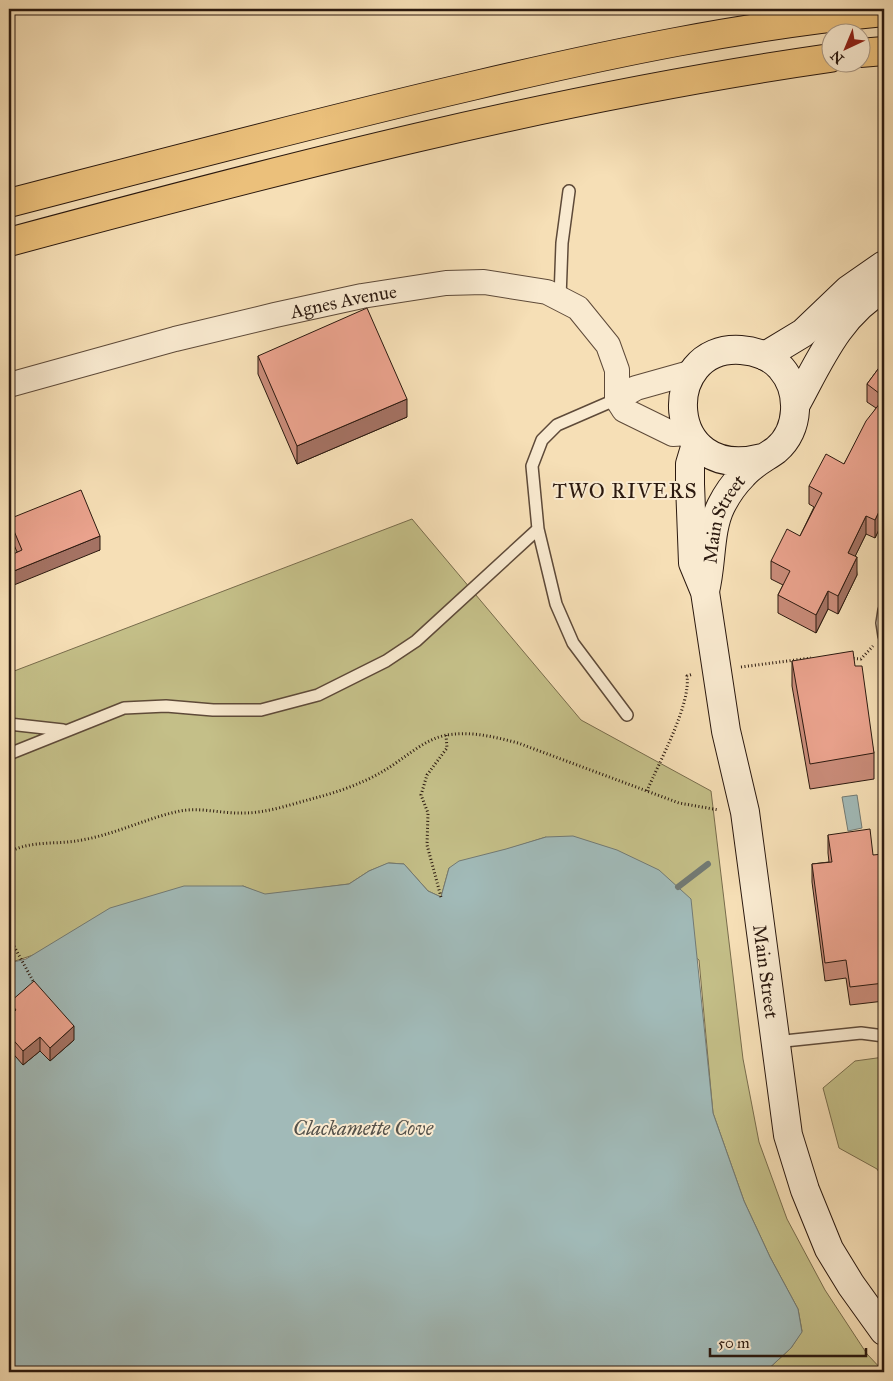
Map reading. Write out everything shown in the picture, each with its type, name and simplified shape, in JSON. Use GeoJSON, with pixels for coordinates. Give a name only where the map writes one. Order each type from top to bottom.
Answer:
{"type":"FeatureCollection","features":[{"type":"Feature","properties":{"kind":"highway"},"geometry":{"type":"LineString","coordinates":[[9,202],[234,144],[559,65],[728,31],[884,12]]}},
{"type":"Feature","properties":{"kind":"highway"},"geometry":{"type":"LineString","coordinates":[[870,52],[884,51]]}},
{"type":"Feature","properties":{"kind":"highway"},"geometry":{"type":"LineString","coordinates":[[9,242],[204,190],[427,134],[600,96],[820,60]]}},
{"type":"Feature","properties":{"kind":"street"},"geometry":{"type":"LineString","coordinates":[[766,356],[802,333],[848,290],[884,266]]}},
{"type":"Feature","properties":{"kind":"street","name":"Agnes Avenue"},"geometry":{"type":"LineString","coordinates":[[9,385],[175,339],[362,296],[446,283],[484,282],[547,292],[578,308],[608,345],[617,370],[617,399]]}},
{"type":"Feature","properties":{"kind":"street","name":"Main Street"},"geometry":{"type":"LineString","coordinates":[[796,404],[820,356],[841,325],[864,301],[884,288]]}},
{"type":"Feature","properties":{"kind":"street","name":"Main Street"},"geometry":{"type":"LineString","coordinates":[[705,592],[711,569],[716,521],[720,507],[730,490],[744,474],[762,458],[776,449],[788,436],[794,420],[796,404],[792,384],[781,368],[766,356],[750,350],[734,349],[719,353],[705,360],[693,372],[686,386],[682,402],[683,418],[693,438],[710,455],[727,462],[745,463],[762,458]]}},
{"type":"Feature","properties":{"kind":"street"},"geometry":{"type":"LineString","coordinates":[[693,372],[636,388],[617,399],[624,410],[655,427],[673,434],[693,438]]}},
{"type":"Feature","properties":{"kind":"street","name":"Main Street"},"geometry":{"type":"LineString","coordinates":[[693,438],[690,464],[690,530],[693,563],[705,592],[726,730],[745,812],[788,1135],[805,1190],[834,1258],[884,1331]]}},
{"type":"Feature","properties":{"kind":"lane"},"geometry":{"type":"LineString","coordinates":[[560,298],[562,243],[569,191]]}},
{"type":"Feature","properties":{"kind":"lane"},"geometry":{"type":"LineString","coordinates":[[617,399],[557,425],[542,440],[532,466],[538,529],[556,604],[573,643],[628,715]]}},
{"type":"Feature","properties":{"kind":"lane"},"geometry":{"type":"LineString","coordinates":[[9,754],[124,708],[166,706],[213,710],[261,710],[318,695],[386,661],[416,641],[538,529]]}},
{"type":"Feature","properties":{"kind":"lane"},"geometry":{"type":"LineString","coordinates":[[884,610],[882,623],[884,635]]}},
{"type":"Feature","properties":{"kind":"lane"},"geometry":{"type":"LineString","coordinates":[[9,724],[65,730]]}},
{"type":"Feature","properties":{"kind":"lane"},"geometry":{"type":"LineString","coordinates":[[775,1042],[861,1033],[884,1036]]}},
{"type":"Feature","properties":{"kind":"path"},"geometry":{"type":"LineString","coordinates":[[845,657],[861,659],[884,635]]}},
{"type":"Feature","properties":{"kind":"path"},"geometry":{"type":"LineString","coordinates":[[734,668],[816,657]]}},
{"type":"Feature","properties":{"kind":"path"},"geometry":{"type":"LineString","coordinates":[[647,791],[681,712],[688,685],[687,676],[694,674]]}},
{"type":"Feature","properties":{"kind":"path"},"geometry":{"type":"LineString","coordinates":[[9,852],[21,846],[38,842],[79,841],[103,836],[135,823],[182,811],[248,813],[318,797],[356,784],[384,771],[428,743],[446,735],[491,735],[604,774],[679,803],[745,812]]}},
{"type":"Feature","properties":{"kind":"path"},"geometry":{"type":"LineString","coordinates":[[441,897],[427,846],[428,813],[421,795],[427,775],[447,748],[446,735]]}},
{"type":"Feature","properties":{"kind":"path"},"geometry":{"type":"LineString","coordinates":[[9,937],[33,981]]}},
{"type":"Feature","properties":{"kind":"shaded area"},"geometry":{"type":"Polygon","coordinates":[[[412,519],[581,720],[711,791],[743,1059],[759,1142],[787,1219],[825,1290],[867,1354],[884,1372],[765,1372],[791,1348],[802,1331],[798,1309],[770,1257],[744,1201],[713,1113],[699,960],[546,837],[449,868],[441,897],[428,891],[404,864],[389,863],[369,871],[349,884],[264,895],[243,886],[9,963],[9,673],[412,519]]]}},
{"type":"Feature","properties":{"kind":"shaded area"},"geometry":{"type":"Polygon","coordinates":[[[884,1057],[884,1180],[877,1169],[839,1148],[823,1088],[855,1061],[884,1057]]]}},
{"type":"Feature","properties":{"kind":"water"},"geometry":{"type":"Polygon","coordinates":[[[857,795],[862,828],[848,831],[842,797],[857,795]]]}},
{"type":"Feature","properties":{"kind":"water","name":"Clackamette Cove"},"geometry":{"type":"Polygon","coordinates":[[[573,836],[617,850],[659,870],[691,899],[713,1113],[744,1201],[770,1257],[798,1309],[802,1332],[791,1348],[765,1372],[9,1372],[9,963],[26,959],[110,908],[184,886],[243,886],[265,894],[349,884],[369,871],[388,863],[404,864],[428,891],[441,897],[449,868],[459,861],[546,837],[573,836]]]}},
{"type":"Feature","properties":{"kind":"building"},"geometry":{"type":"Polygon","coordinates":[[[367,308],[407,399],[297,446],[258,356],[367,308]]]}},
{"type":"Feature","properties":{"kind":"building"},"geometry":{"type":"Polygon","coordinates":[[[884,361],[884,397],[867,384],[884,361]]]}},
{"type":"Feature","properties":{"kind":"building"},"geometry":{"type":"Polygon","coordinates":[[[884,398],[884,476],[882,480],[884,481],[884,501],[875,520],[866,516],[848,553],[857,557],[838,596],[828,591],[816,615],[778,595],[790,571],[771,561],[787,529],[800,536],[822,493],[809,486],[826,454],[844,464],[866,421],[884,398]]]}},
{"type":"Feature","properties":{"kind":"building"},"geometry":{"type":"Polygon","coordinates":[[[81,490],[100,536],[9,573],[9,556],[22,550],[9,519],[81,490]]]}},
{"type":"Feature","properties":{"kind":"building"},"geometry":{"type":"Polygon","coordinates":[[[853,651],[855,666],[862,666],[874,753],[810,764],[792,661],[853,651]]]}},
{"type":"Feature","properties":{"kind":"building"},"geometry":{"type":"Polygon","coordinates":[[[870,829],[873,855],[883,854],[884,860],[884,983],[850,987],[846,960],[825,963],[812,864],[832,862],[828,835],[870,829]]]}},
{"type":"Feature","properties":{"kind":"building"},"geometry":{"type":"Polygon","coordinates":[[[34,981],[74,1026],[50,1048],[40,1037],[23,1051],[9,1035],[9,1016],[16,1010],[10,1002],[34,981]]]}},
{"type":"Feature","properties":{"kind":"waterway"},"geometry":{"type":"LineString","coordinates":[[678,887],[708,864]]}},
{"type":"Feature","properties":{"kind":"district","name":"TWO RIVERS"},"geometry":{"type":"Point","coordinates":[625,491]}}]}
